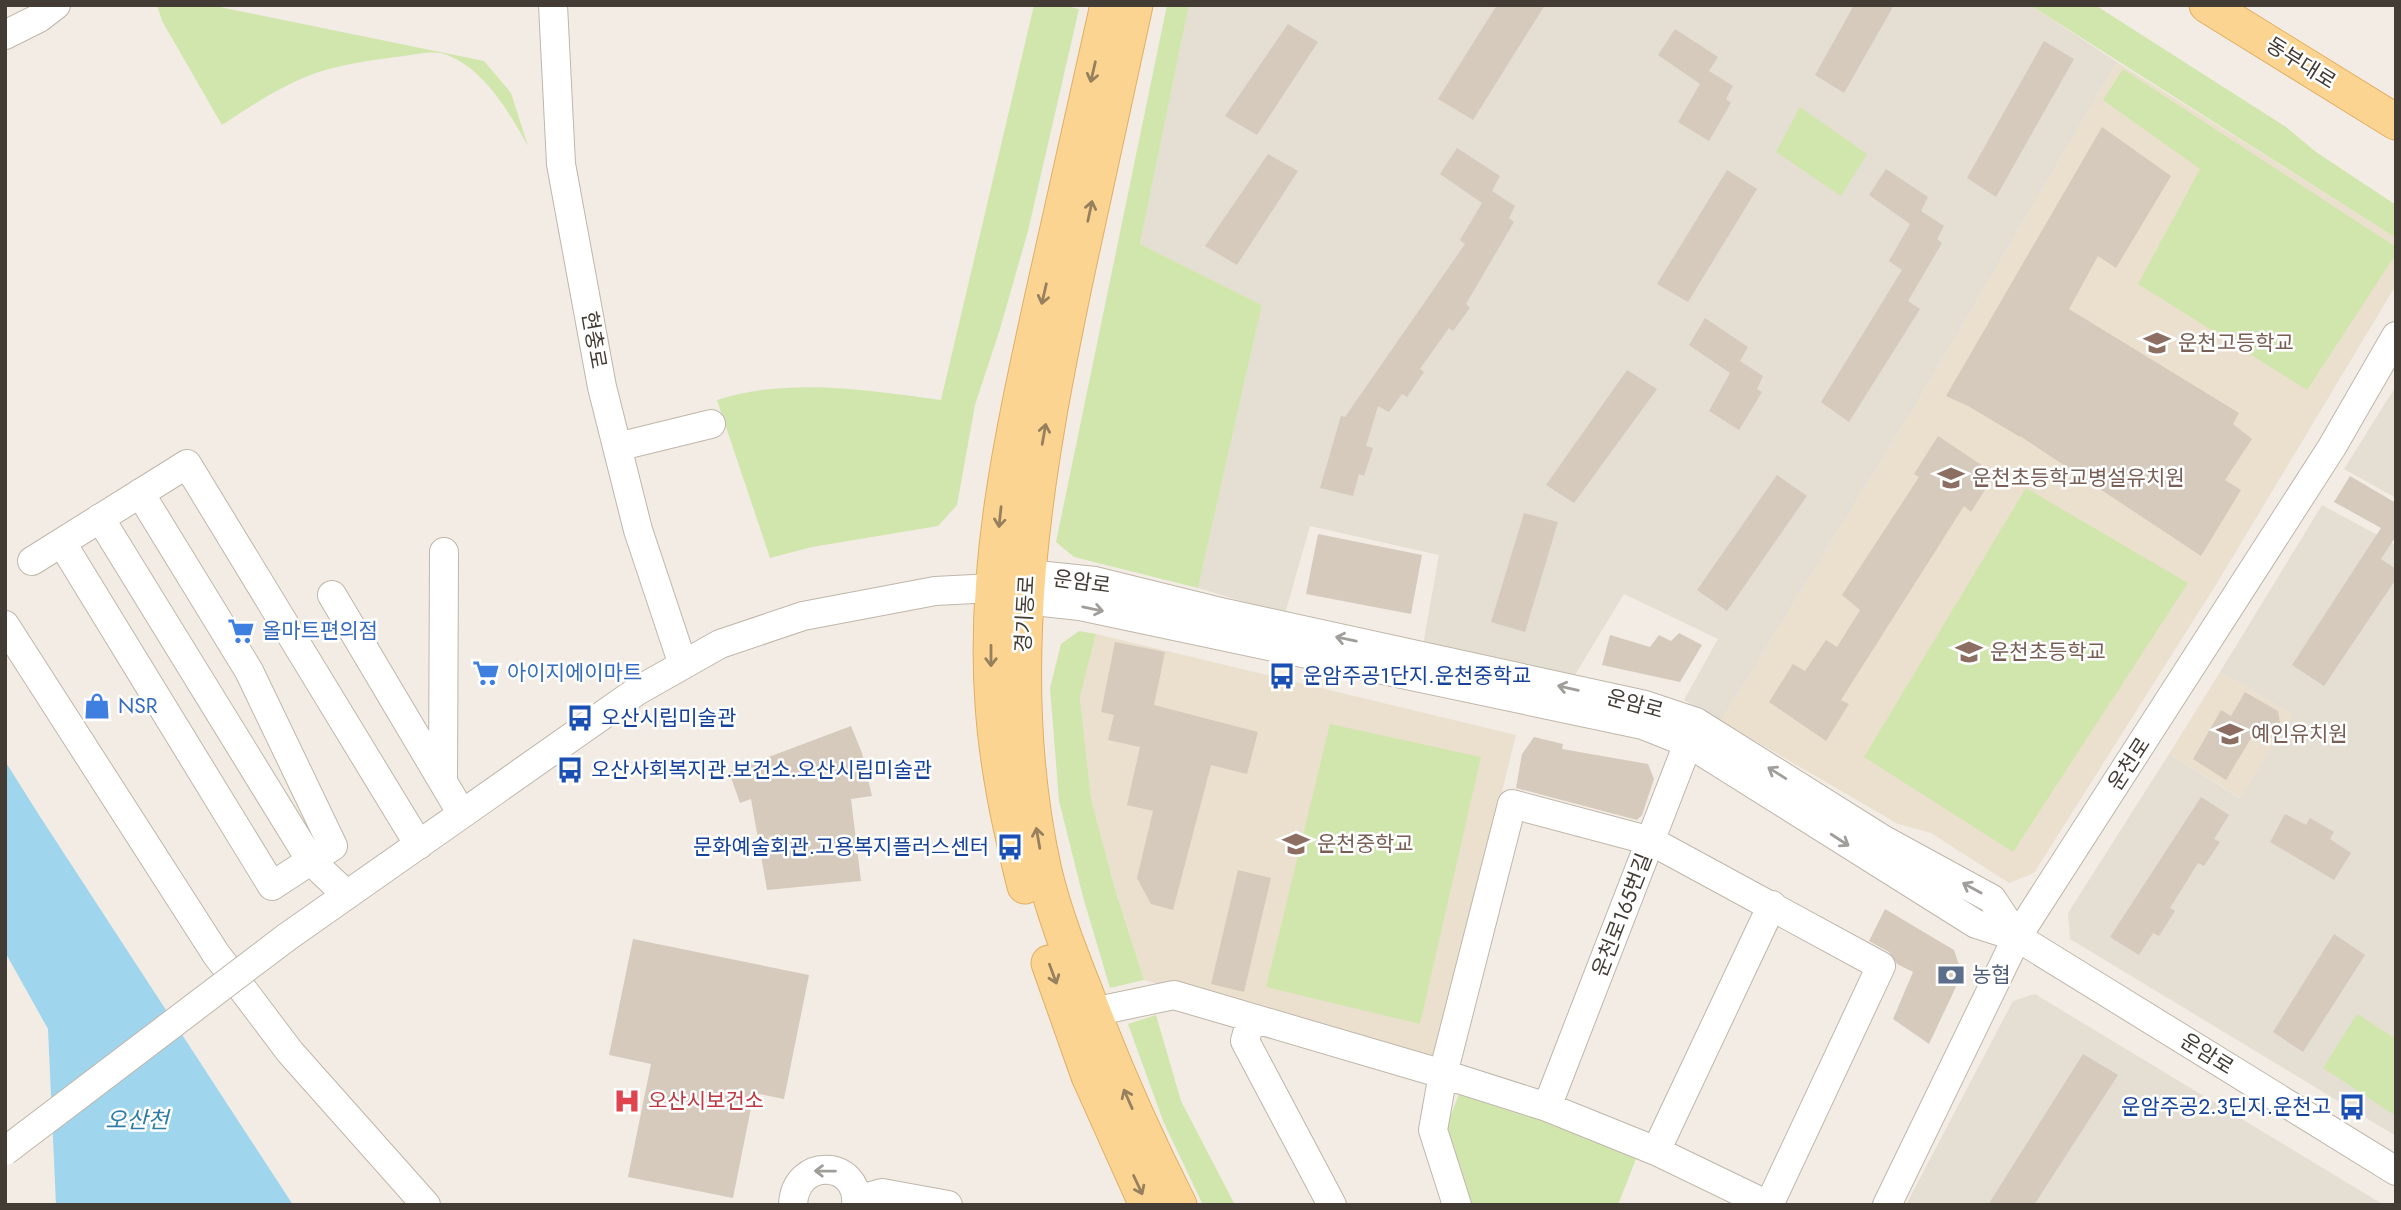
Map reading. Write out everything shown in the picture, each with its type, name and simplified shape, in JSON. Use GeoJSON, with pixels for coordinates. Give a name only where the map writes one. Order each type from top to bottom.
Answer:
{"type":"FeatureCollection","features":[{"type":"Feature","properties":{"kind":"main road","name":"경기동로"},"geometry":{"type":"LineString","coordinates":[[1108,5],[1018,408],[1002,495],[993,588],[992,704],[998,758],[1013,839],[1047,958],[1089,1076],[1147,1205]]}},
{"type":"Feature","properties":{"kind":"main road","name":"경기동로"},"geometry":{"type":"LineString","coordinates":[[1135,5],[1043,441],[1026,587],[1024,726],[1032,801],[1044,872],[1063,937],[1121,1084],[1179,1205]]}},
{"type":"Feature","properties":{"kind":"main road","name":"동부대로"},"geometry":{"type":"LineString","coordinates":[[2207,5],[2396,122]]}},
{"type":"Feature","properties":{"kind":"street"},"geometry":{"type":"LineString","coordinates":[[5,35],[39,18],[56,5]]}},
{"type":"Feature","properties":{"kind":"street","name":"현충로"},"geometry":{"type":"LineString","coordinates":[[553,5],[561,164],[602,387],[638,530],[683,665]]}},
{"type":"Feature","properties":{"kind":"street","name":"운천로"},"geometry":{"type":"LineString","coordinates":[[1887,1205],[2017,937],[2332,447],[2396,336]]}},
{"type":"Feature","properties":{"kind":"street"},"geometry":{"type":"LineString","coordinates":[[617,447],[711,424]]}},
{"type":"Feature","properties":{"kind":"street"},"geometry":{"type":"LineString","coordinates":[[32,561],[187,464],[419,845]]}},
{"type":"Feature","properties":{"kind":"street"},"geometry":{"type":"LineString","coordinates":[[62,543],[272,886],[333,846],[250,671],[140,493]]}},
{"type":"Feature","properties":{"kind":"street"},"geometry":{"type":"LineString","coordinates":[[100,519],[311,861],[347,895]]}},
{"type":"Feature","properties":{"kind":"street"},"geometry":{"type":"LineString","coordinates":[[443,782],[444,552]]}},
{"type":"Feature","properties":{"kind":"street","name":"운암로"},"geometry":{"type":"LineString","coordinates":[[993,588],[1026,587],[1080,606],[1643,725],[1692,732],[1976,924],[2017,937],[2396,1171]]}},
{"type":"Feature","properties":{"kind":"street"},"geometry":{"type":"LineString","coordinates":[[5,1152],[287,937],[637,691],[720,644],[803,616],[935,591],[993,588]]}},
{"type":"Feature","properties":{"kind":"street"},"geometry":{"type":"LineString","coordinates":[[332,594],[462,814]]}},
{"type":"Feature","properties":{"kind":"street"},"geometry":{"type":"LineString","coordinates":[[5,625],[216,954],[290,1052],[426,1205]]}},
{"type":"Feature","properties":{"kind":"street","name":"운천로165번길"},"geometry":{"type":"LineString","coordinates":[[1547,1107],[1692,732]]}},
{"type":"Feature","properties":{"kind":"street"},"geometry":{"type":"LineString","coordinates":[[1093,1012],[1174,995],[1443,1074],[1547,1107],[1656,1151],[1768,1205],[1881,966],[1651,841],[1513,804],[1443,1074],[1433,1130],[1457,1205]]}},
{"type":"Feature","properties":{"kind":"street"},"geometry":{"type":"LineString","coordinates":[[1656,1151],[1772,905]]}},
{"type":"Feature","properties":{"kind":"street"},"geometry":{"type":"LineString","coordinates":[[1251,1018],[1245,1041],[1332,1205]]}},
{"type":"Feature","properties":{"kind":"street"},"geometry":{"type":"LineString","coordinates":[[793,1205],[793,1194],[804,1177],[822,1169],[842,1174],[850,1181],[857,1202],[882,1193],[948,1205]]}},
{"type":"Feature","properties":{"kind":"shaded area"},"geometry":{"type":"Polygon","coordinates":[[[1189,5],[2030,5],[2117,62],[1918,401],[1721,721],[1684,700],[1718,639],[1624,594],[1573,678],[1423,645],[1439,555],[1310,526],[1285,614],[1198,588],[1262,305],[1140,244],[1189,5]]]}},
{"type":"Feature","properties":{"kind":"shaded area"},"geometry":{"type":"Polygon","coordinates":[[[2117,62],[2396,238],[2396,285],[2217,583],[2034,873],[2009,883],[1931,833],[1898,824],[1721,721],[1918,401],[2117,62]]]}},
{"type":"Feature","properties":{"kind":"shaded area"},"geometry":{"type":"Polygon","coordinates":[[[2396,386],[2396,498],[2344,469],[2396,386]]]}},
{"type":"Feature","properties":{"kind":"shaded area"},"geometry":{"type":"Polygon","coordinates":[[[2322,505],[2394,544],[2396,542],[2396,1136],[2070,939],[2068,913],[2169,754],[2240,798],[2292,714],[2220,672],[2322,505]]]}},
{"type":"Feature","properties":{"kind":"shaded area","name":"운천중학교"},"geometry":{"type":"Polygon","coordinates":[[[1096,634],[1516,735],[1437,1055],[1430,1058],[1144,980],[1115,889],[1091,800],[1080,697],[1096,634]]]}},
{"type":"Feature","properties":{"kind":"shaded area","name":"예인유치원"},"geometry":{"type":"Polygon","coordinates":[[[2220,672],[2292,714],[2241,798],[2169,754],[2220,672]]]}},
{"type":"Feature","properties":{"kind":"shaded area"},"geometry":{"type":"Polygon","coordinates":[[[2035,994],[2384,1205],[1906,1205],[2013,1001],[2035,994]]]}},
{"type":"Feature","properties":{"kind":"green space"},"geometry":{"type":"Polygon","coordinates":[[[157,5],[210,5],[484,61],[511,93],[528,146],[504,106],[484,81],[461,62],[437,53],[360,62],[316,73],[279,90],[222,125],[162,21],[157,5]]]}},
{"type":"Feature","properties":{"kind":"green space"},"geometry":{"type":"Polygon","coordinates":[[[1034,5],[1062,5],[1079,9],[1028,231],[975,405],[957,505],[938,526],[812,547],[770,558],[717,400],[744,393],[800,387],[857,390],[941,400],[1034,5]]]}},
{"type":"Feature","properties":{"kind":"green space"},"geometry":{"type":"Polygon","coordinates":[[[1167,5],[1189,5],[1140,244],[1262,305],[1198,588],[1074,557],[1056,542],[1167,5]]]}},
{"type":"Feature","properties":{"kind":"green space"},"geometry":{"type":"Polygon","coordinates":[[[2030,5],[2095,5],[2286,127],[2316,152],[2396,205],[2396,238],[2030,5]]]}},
{"type":"Feature","properties":{"kind":"green space"},"geometry":{"type":"Polygon","coordinates":[[[2123,69],[2396,247],[2396,254],[2307,390],[2138,284],[2200,169],[2103,100],[2123,69]]]}},
{"type":"Feature","properties":{"kind":"green space"},"geometry":{"type":"Polygon","coordinates":[[[1800,107],[1867,154],[1841,196],[1776,152],[1800,107]]]}},
{"type":"Feature","properties":{"kind":"green space"},"geometry":{"type":"Polygon","coordinates":[[[2026,488],[2188,583],[2013,852],[1864,757],[2026,488]]]}},
{"type":"Feature","properties":{"kind":"green space"},"geometry":{"type":"Polygon","coordinates":[[[1079,631],[1096,634],[1080,697],[1091,799],[1115,889],[1144,980],[1110,988],[1083,897],[1059,801],[1050,688],[1061,644],[1079,631]]]}},
{"type":"Feature","properties":{"kind":"green space"},"geometry":{"type":"Polygon","coordinates":[[[1330,724],[1481,757],[1420,1024],[1266,987],[1330,724]]]}},
{"type":"Feature","properties":{"kind":"green space"},"geometry":{"type":"Polygon","coordinates":[[[2357,1014],[2396,1039],[2396,1116],[2323,1068],[2357,1014]]]}},
{"type":"Feature","properties":{"kind":"green space"},"geometry":{"type":"Polygon","coordinates":[[[1156,1015],[1181,1101],[1235,1205],[1203,1205],[1163,1121],[1128,1024],[1156,1015]]]}},
{"type":"Feature","properties":{"kind":"green space"},"geometry":{"type":"Polygon","coordinates":[[[1477,1089],[1636,1159],[1618,1205],[1471,1205],[1445,1130],[1459,1094],[1477,1089]]]}},
{"type":"Feature","properties":{"kind":"water","name":"오산천"},"geometry":{"type":"Polygon","coordinates":[[[5,761],[293,1205],[56,1205],[48,1029],[5,952],[5,761]]]}},
{"type":"Feature","properties":{"kind":"building"},"geometry":{"type":"Polygon","coordinates":[[[1497,5],[1545,5],[1473,120],[1438,99],[1497,5]]]}},
{"type":"Feature","properties":{"kind":"building"},"geometry":{"type":"Polygon","coordinates":[[[1854,5],[1894,5],[1844,93],[1815,75],[1854,5]]]}},
{"type":"Feature","properties":{"kind":"building"},"geometry":{"type":"Polygon","coordinates":[[[1288,24],[1318,42],[1257,135],[1225,116],[1288,24]]]}},
{"type":"Feature","properties":{"kind":"building"},"geometry":{"type":"Polygon","coordinates":[[[1675,29],[1718,57],[1709,71],[1733,86],[1726,99],[1731,103],[1709,141],[1678,122],[1700,84],[1658,55],[1675,29]]]}},
{"type":"Feature","properties":{"kind":"building"},"geometry":{"type":"Polygon","coordinates":[[[2044,41],[2074,59],[1996,197],[1967,178],[2044,41]]]}},
{"type":"Feature","properties":{"kind":"building"},"geometry":{"type":"Polygon","coordinates":[[[2102,127],[2171,176],[2116,268],[2098,256],[2069,309],[2239,413],[2233,424],[2252,439],[2225,480],[2241,490],[2201,556],[2020,436],[1946,396],[2102,127]]]}},
{"type":"Feature","properties":{"kind":"building"},"geometry":{"type":"Polygon","coordinates":[[[1457,148],[1500,176],[1492,191],[1515,206],[1509,218],[1514,222],[1466,304],[1470,308],[1453,331],[1449,328],[1420,369],[1424,372],[1407,397],[1402,394],[1389,412],[1378,406],[1366,446],[1373,448],[1364,476],[1359,474],[1353,496],[1320,488],[1341,416],[1345,417],[1465,244],[1460,240],[1482,203],[1440,174],[1457,148]]]}},
{"type":"Feature","properties":{"kind":"building"},"geometry":{"type":"Polygon","coordinates":[[[1268,154],[1298,171],[1237,265],[1205,246],[1268,154]]]}},
{"type":"Feature","properties":{"kind":"building"},"geometry":{"type":"Polygon","coordinates":[[[1886,169],[1928,197],[1921,211],[1944,226],[1937,239],[1942,243],[1908,301],[1920,309],[1849,422],[1821,402],[1902,270],[1889,261],[1910,224],[1869,195],[1886,169]]]}},
{"type":"Feature","properties":{"kind":"building"},"geometry":{"type":"Polygon","coordinates":[[[1727,170],[1757,189],[1688,302],[1657,284],[1727,170]]]}},
{"type":"Feature","properties":{"kind":"building"},"geometry":{"type":"Polygon","coordinates":[[[1705,318],[1748,347],[1740,361],[1763,376],[1757,389],[1762,392],[1739,430],[1709,411],[1730,373],[1689,345],[1705,318]]]}},
{"type":"Feature","properties":{"kind":"building"},"geometry":{"type":"Polygon","coordinates":[[[1627,370],[1657,389],[1574,503],[1546,485],[1627,370]]]}},
{"type":"Feature","properties":{"kind":"building"},"geometry":{"type":"Polygon","coordinates":[[[1938,436],[1995,474],[1971,512],[1964,506],[1841,700],[1849,704],[1826,741],[1769,702],[1793,664],[1805,671],[1826,640],[1837,647],[1860,610],[1842,595],[1919,477],[1914,474],[1938,436]]]}},
{"type":"Feature","properties":{"kind":"building"},"geometry":{"type":"Polygon","coordinates":[[[1777,475],[1807,496],[1727,611],[1697,590],[1777,475]]]}},
{"type":"Feature","properties":{"kind":"building"},"geometry":{"type":"Polygon","coordinates":[[[2350,476],[2396,503],[2396,536],[2381,559],[2396,569],[2396,579],[2324,686],[2292,665],[2381,528],[2334,502],[2350,476]]]}},
{"type":"Feature","properties":{"kind":"building"},"geometry":{"type":"Polygon","coordinates":[[[1524,513],[1558,522],[1525,632],[1491,622],[1524,513]]]}},
{"type":"Feature","properties":{"kind":"building"},"geometry":{"type":"Polygon","coordinates":[[[1318,534],[1422,555],[1411,614],[1306,594],[1318,534]]]}},
{"type":"Feature","properties":{"kind":"building"},"geometry":{"type":"Polygon","coordinates":[[[1679,633],[1702,645],[1680,682],[1602,665],[1610,635],[1650,647],[1659,635],[1671,641],[1679,633]]]}},
{"type":"Feature","properties":{"kind":"building"},"geometry":{"type":"Polygon","coordinates":[[[1115,642],[1165,652],[1154,705],[1258,732],[1247,774],[1211,765],[1173,910],[1151,904],[1137,878],[1153,811],[1127,805],[1140,747],[1108,740],[1114,715],[1101,712],[1115,642]]]}},
{"type":"Feature","properties":{"kind":"building"},"geometry":{"type":"Polygon","coordinates":[[[2245,692],[2278,711],[2280,723],[2272,737],[2256,730],[2226,780],[2193,759],[2221,710],[2231,716],[2245,692]]]}},
{"type":"Feature","properties":{"kind":"building"},"geometry":{"type":"Polygon","coordinates":[[[851,726],[862,753],[872,796],[851,799],[861,881],[767,890],[751,799],[740,803],[729,772],[851,726]]]}},
{"type":"Feature","properties":{"kind":"building"},"geometry":{"type":"Polygon","coordinates":[[[1534,737],[1563,744],[1562,749],[1648,764],[1654,779],[1642,815],[1637,820],[1516,788],[1522,754],[1534,737]]]}},
{"type":"Feature","properties":{"kind":"building"},"geometry":{"type":"Polygon","coordinates":[[[2201,797],[2229,815],[2214,839],[2220,842],[2204,866],[2198,863],[2170,908],[2175,911],[2159,936],[2153,933],[2139,955],[2110,937],[2201,797]]]}},
{"type":"Feature","properties":{"kind":"building"},"geometry":{"type":"Polygon","coordinates":[[[2285,814],[2306,825],[2310,818],[2334,832],[2330,839],[2351,853],[2334,880],[2270,842],[2285,814]]]}},
{"type":"Feature","properties":{"kind":"building"},"geometry":{"type":"Polygon","coordinates":[[[1238,870],[1271,878],[1244,992],[1211,984],[1238,870]]]}},
{"type":"Feature","properties":{"kind":"building"},"geometry":{"type":"Polygon","coordinates":[[[1885,909],[1954,950],[1962,974],[1929,1044],[1893,1019],[1913,972],[1897,964],[1889,952],[1869,941],[1885,909]]]}},
{"type":"Feature","properties":{"kind":"building"},"geometry":{"type":"Polygon","coordinates":[[[2334,934],[2365,955],[2303,1052],[2273,1032],[2334,934]]]}},
{"type":"Feature","properties":{"kind":"building"},"geometry":{"type":"Polygon","coordinates":[[[633,939],[809,975],[784,1099],[754,1093],[733,1198],[628,1177],[651,1064],[609,1055],[633,939]]]}},
{"type":"Feature","properties":{"kind":"building"},"geometry":{"type":"Polygon","coordinates":[[[2083,1054],[2118,1075],[2034,1205],[1988,1205],[2083,1054]]]}},
{"type":"Feature","properties":{"kind":"place","name":"운천고등학교"},"geometry":{"type":"Point","coordinates":[2157,343]}},
{"type":"Feature","properties":{"kind":"place","name":"운천초등학교병설유치원"},"geometry":{"type":"Point","coordinates":[1951,478]}},
{"type":"Feature","properties":{"kind":"place","name":"올마트편의점"},"geometry":{"type":"Point","coordinates":[241,631]}},
{"type":"Feature","properties":{"kind":"place","name":"운천초등학교"},"geometry":{"type":"Point","coordinates":[1969,652]}},
{"type":"Feature","properties":{"kind":"place","name":"아이지에이마트"},"geometry":{"type":"Point","coordinates":[486,673]}},
{"type":"Feature","properties":{"kind":"place","name":"운암주공1단지.운천중학교"},"geometry":{"type":"Point","coordinates":[1282,676]}},
{"type":"Feature","properties":{"kind":"place","name":"NSR"},"geometry":{"type":"Point","coordinates":[97,706]}},
{"type":"Feature","properties":{"kind":"place","name":"오산시립미술관"},"geometry":{"type":"Point","coordinates":[580,718]}},
{"type":"Feature","properties":{"kind":"place","name":"예인유치원"},"geometry":{"type":"Point","coordinates":[2230,734]}},
{"type":"Feature","properties":{"kind":"place","name":"오산사회복지관.보건소.오산시립미술관"},"geometry":{"type":"Point","coordinates":[570,770]}},
{"type":"Feature","properties":{"kind":"place","name":"운천중학교"},"geometry":{"type":"Point","coordinates":[1296,844]}},
{"type":"Feature","properties":{"kind":"place","name":"문화예술회관.고용복지플러스센터"},"geometry":{"type":"Point","coordinates":[1010,847]}},
{"type":"Feature","properties":{"kind":"place","name":"농협"},"geometry":{"type":"Point","coordinates":[1951,975]}},
{"type":"Feature","properties":{"kind":"place","name":"오산시보건소"},"geometry":{"type":"Point","coordinates":[627,1101]}},
{"type":"Feature","properties":{"kind":"place","name":"운암주공2.3딘지.운천고"},"geometry":{"type":"Point","coordinates":[2352,1107]}}]}
